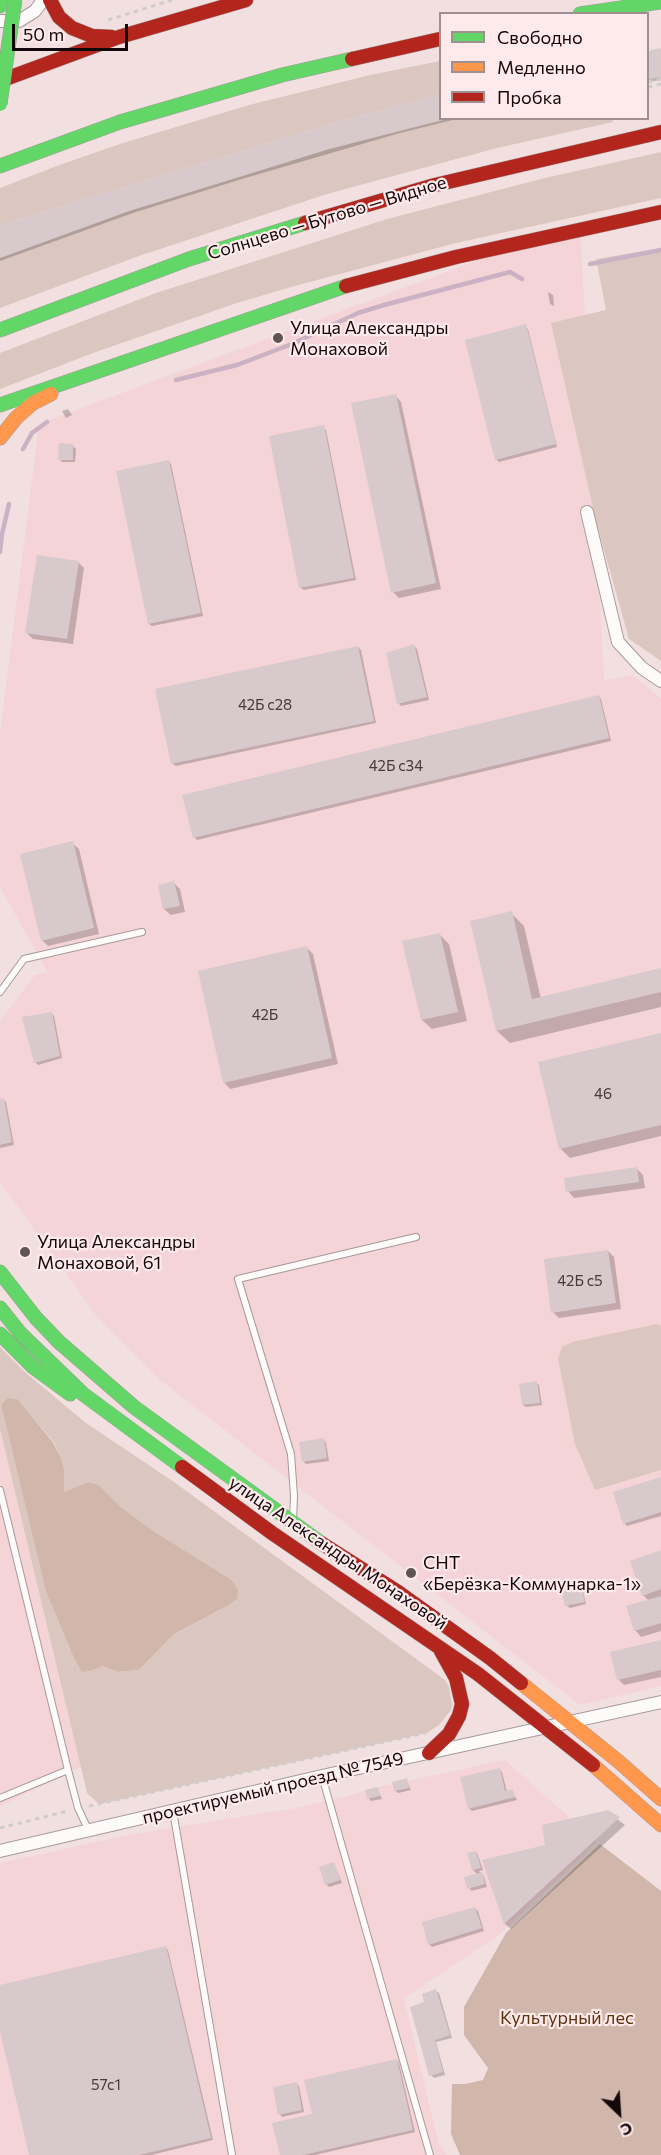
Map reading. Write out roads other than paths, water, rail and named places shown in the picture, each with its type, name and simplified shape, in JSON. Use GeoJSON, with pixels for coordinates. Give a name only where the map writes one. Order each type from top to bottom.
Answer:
{"type":"FeatureCollection","features":[{"type":"Feature","properties":{"kind":"main road"},"geometry":{"type":"LineString","coordinates":[[0,6],[1,0]]}},
{"type":"Feature","properties":{"kind":"main road"},"geometry":{"type":"LineString","coordinates":[[0,105],[15,0]]}},
{"type":"Feature","properties":{"kind":"main road"},"geometry":{"type":"LineString","coordinates":[[50,0],[59,17],[72,28],[92,36],[119,37]]}},
{"type":"Feature","properties":{"kind":"main road"},"geometry":{"type":"LineString","coordinates":[[0,81],[119,37],[246,0]]}},
{"type":"Feature","properties":{"kind":"main road"},"geometry":{"type":"LineString","coordinates":[[625,6],[643,0]]}},
{"type":"Feature","properties":{"kind":"main road"},"geometry":{"type":"LineString","coordinates":[[591,12],[661,2]]}},
{"type":"Feature","properties":{"kind":"main road"},"geometry":{"type":"LineString","coordinates":[[0,166],[120,122],[213,94],[282,75],[439,39]]}},
{"type":"Feature","properties":{"kind":"main road","name":"Солнцево — Бутово — Видное"},"geometry":{"type":"LineString","coordinates":[[0,330],[179,263],[317,219],[435,185],[661,132]]}},
{"type":"Feature","properties":{"kind":"main road"},"geometry":{"type":"LineString","coordinates":[[0,405],[352,284],[456,257],[661,212]]}},
{"type":"Feature","properties":{"kind":"main road"},"geometry":{"type":"LineString","coordinates":[[0,438],[16,418],[33,403],[86,375]]}},
{"type":"Feature","properties":{"kind":"main road","name":"улица Александры Монаховой"},"geometry":{"type":"LineString","coordinates":[[0,1272],[36,1318],[134,1407],[293,1524],[398,1592],[490,1659],[618,1761],[661,1799]]}},
{"type":"Feature","properties":{"kind":"main road","name":"улица Александры Монаховой"},"geometry":{"type":"LineString","coordinates":[[0,1308],[20,1333],[83,1394],[272,1533],[478,1674],[605,1775],[661,1825]]}},
{"type":"Feature","properties":{"kind":"main road"},"geometry":{"type":"LineString","coordinates":[[0,1334],[43,1374],[72,1395],[119,1422]]}},
{"type":"Feature","properties":{"kind":"main road"},"geometry":{"type":"LineString","coordinates":[[429,1754],[449,1734],[459,1716],[462,1704],[456,1678],[440,1648]]}},
{"type":"Feature","properties":{"kind":"street"},"geometry":{"type":"LineString","coordinates":[[2,26],[19,21],[35,10],[43,0]]}},
{"type":"Feature","properties":{"kind":"street"},"geometry":{"type":"LineString","coordinates":[[587,512],[618,642],[642,668],[661,681]]}},
{"type":"Feature","properties":{"kind":"street","name":"проектируемый проезд № 7549"},"geometry":{"type":"LineString","coordinates":[[0,1851],[321,1776],[661,1702]]}},
{"type":"Feature","properties":{"kind":"lane"},"geometry":{"type":"LineString","coordinates":[[0,992],[24,959],[142,932]]}},
{"type":"Feature","properties":{"kind":"lane"},"geometry":{"type":"LineString","coordinates":[[293,1524],[291,1454],[238,1279],[416,1237]]}},
{"type":"Feature","properties":{"kind":"lane"},"geometry":{"type":"LineString","coordinates":[[0,1490],[68,1770],[78,1808],[88,1829]]}},
{"type":"Feature","properties":{"kind":"lane"},"geometry":{"type":"LineString","coordinates":[[0,1798],[68,1770]]}},
{"type":"Feature","properties":{"kind":"lane"},"geometry":{"type":"LineString","coordinates":[[321,1776],[430,2155]]}},
{"type":"Feature","properties":{"kind":"lane"},"geometry":{"type":"LineString","coordinates":[[173,1810],[233,2150],[232,2155]]}},
{"type":"Feature","properties":{"kind":"waterway"},"geometry":{"type":"LineString","coordinates":[[590,264],[661,250]]}},
{"type":"Feature","properties":{"kind":"waterway"},"geometry":{"type":"LineString","coordinates":[[176,380],[237,365],[292,344],[358,313],[384,305],[510,272],[522,279]]}},
{"type":"Feature","properties":{"kind":"waterway"},"geometry":{"type":"LineString","coordinates":[[23,449],[32,433],[47,422]]}},
{"type":"Feature","properties":{"kind":"waterway"},"geometry":{"type":"LineString","coordinates":[[0,552],[9,504]]}},
{"type":"Feature","properties":{"kind":"place","name":"Улица Александры Монаховой"},"geometry":{"type":"Point","coordinates":[278,338]}},
{"type":"Feature","properties":{"kind":"place","name":"Улица Александры Монаховой, 61"},"geometry":{"type":"Point","coordinates":[25,1252]}},
{"type":"Feature","properties":{"kind":"place","name":"СНТ «Берёзка-Коммунарка-1»"},"geometry":{"type":"Point","coordinates":[411,1573]}},
{"type":"Feature","properties":{"kind":"park label","name":"Культурный лес"},"geometry":{"type":"Point","coordinates":[567,2018]}}]}
